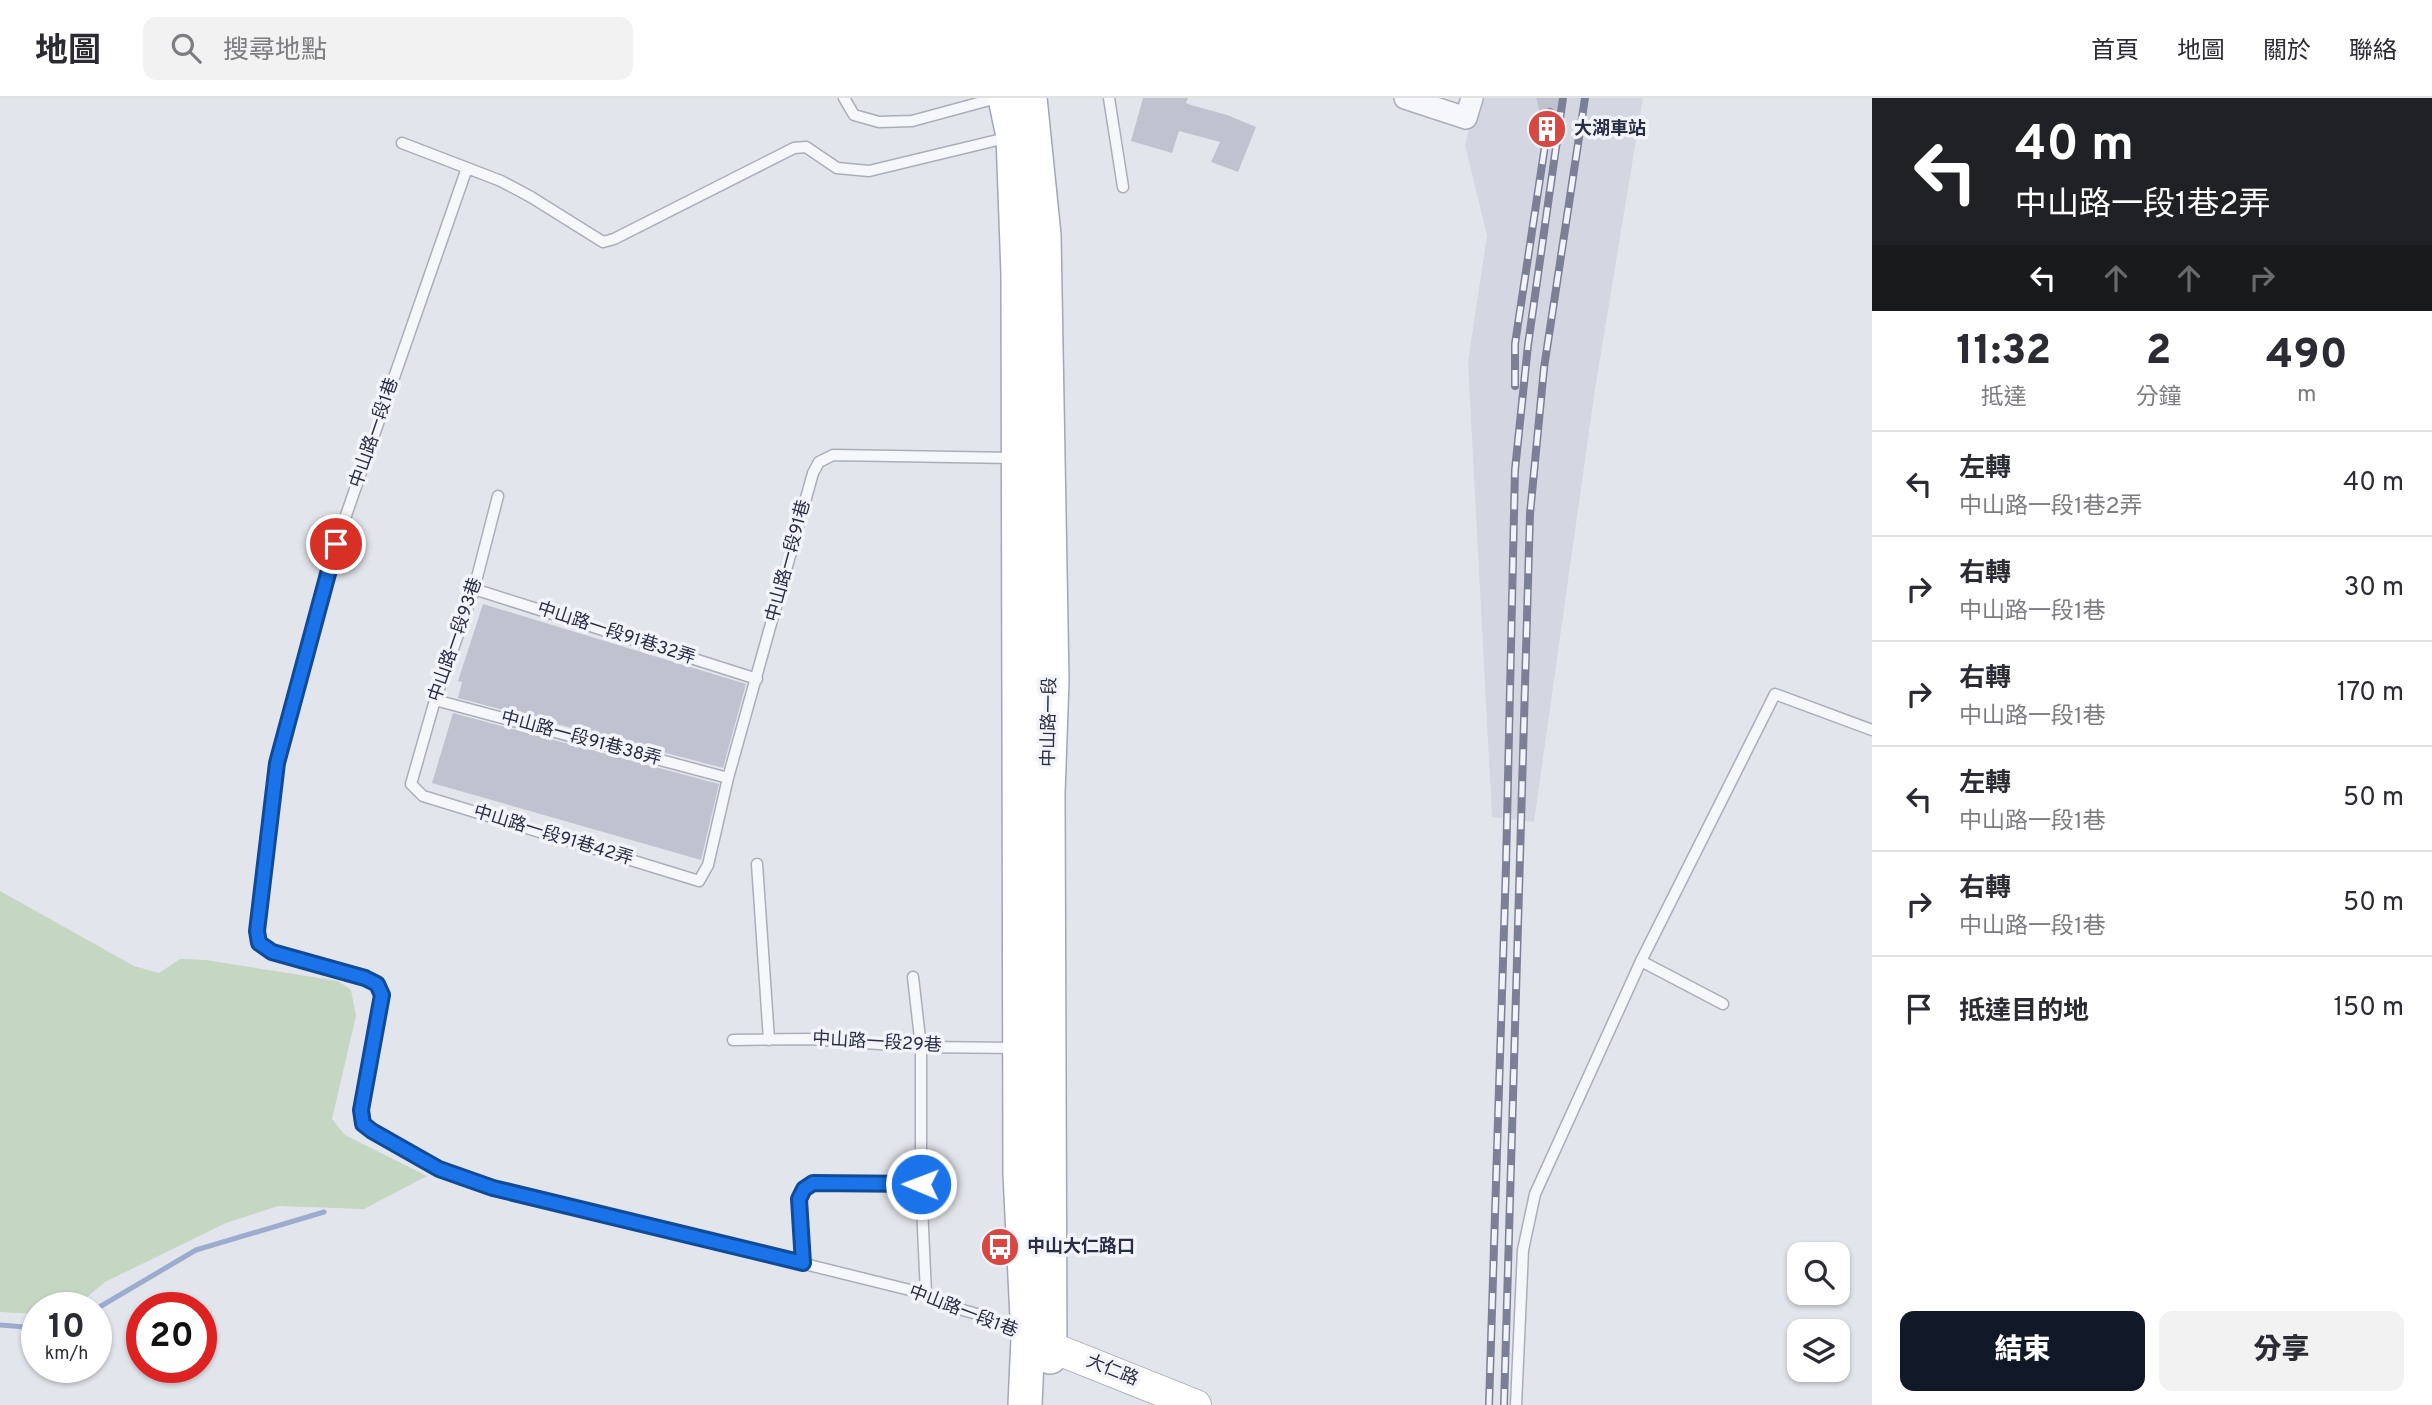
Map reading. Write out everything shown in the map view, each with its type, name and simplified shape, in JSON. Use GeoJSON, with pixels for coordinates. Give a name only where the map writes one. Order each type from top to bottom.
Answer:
{"type":"FeatureCollection","features":[{"type":"Feature","properties":{"kind":"main road","name":"中山路一段"},"geometry":{"type":"LineString","coordinates":[[1005,98],[1013,136],[1018,274],[1052,681],[1039,1342]]}},
{"type":"Feature","properties":{"kind":"main road","name":"中山路一段"},"geometry":{"type":"LineString","coordinates":[[1030,98],[1044,235],[1032,458],[1020,1174],[1039,1342]]}},
{"type":"Feature","properties":{"kind":"main road"},"geometry":{"type":"LineString","coordinates":[[1025,1405],[1039,1342]]}},
{"type":"Feature","properties":{"kind":"main road"},"geometry":{"type":"LineString","coordinates":[[1039,1342],[1048,1405]]}},
{"type":"Feature","properties":{"kind":"street"},"geometry":{"type":"LineString","coordinates":[[1405,98],[1466,118],[1472,98]]}},
{"type":"Feature","properties":{"kind":"street","name":"大仁路"},"geometry":{"type":"LineString","coordinates":[[1039,1342],[1196,1405]]}},
{"type":"Feature","properties":{"kind":"lane"},"geometry":{"type":"LineString","coordinates":[[844,98],[854,115],[879,122],[912,121],[997,98]]}},
{"type":"Feature","properties":{"kind":"lane"},"geometry":{"type":"LineString","coordinates":[[1109,98],[1123,187]]}},
{"type":"Feature","properties":{"kind":"lane"},"geometry":{"type":"LineString","coordinates":[[402,143],[500,181],[603,242],[794,148],[806,147],[837,168],[869,171],[1013,136]]}},
{"type":"Feature","properties":{"kind":"lane","name":"中山路一段1巷"},"geometry":{"type":"LineString","coordinates":[[467,168],[336,544],[277,763],[257,931],[259,943],[272,952],[365,978],[377,984],[382,995],[361,1110],[363,1124],[439,1169],[493,1188],[926,1294],[948,1306],[977,1314],[1039,1342]]}},
{"type":"Feature","properties":{"kind":"lane","name":"中山路一段91巷"},"geometry":{"type":"LineString","coordinates":[[699,881],[708,865],[727,778],[813,473],[820,462],[833,455],[1032,458]]}},
{"type":"Feature","properties":{"kind":"lane","name":"中山路一段93巷"},"geometry":{"type":"LineString","coordinates":[[411,784],[435,701],[474,589],[498,496]]}},
{"type":"Feature","properties":{"kind":"lane","name":"中山路一段91巷32弄"},"geometry":{"type":"LineString","coordinates":[[474,589],[757,679]]}},
{"type":"Feature","properties":{"kind":"lane"},"geometry":{"type":"LineString","coordinates":[[1516,1405],[1523,1250],[1535,1194],[1642,961],[1775,694],[1872,730]]}},
{"type":"Feature","properties":{"kind":"lane","name":"中山路一段91巷38弄"},"geometry":{"type":"LineString","coordinates":[[435,701],[727,778]]}},
{"type":"Feature","properties":{"kind":"lane","name":"中山路一段91巷42弄"},"geometry":{"type":"LineString","coordinates":[[411,784],[423,796],[699,881]]}},
{"type":"Feature","properties":{"kind":"lane"},"geometry":{"type":"LineString","coordinates":[[757,864],[769,1040]]}},
{"type":"Feature","properties":{"kind":"lane"},"geometry":{"type":"LineString","coordinates":[[1642,961],[1723,1004]]}},
{"type":"Feature","properties":{"kind":"lane"},"geometry":{"type":"LineString","coordinates":[[913,977],[921,1047],[921,1184],[926,1294]]}},
{"type":"Feature","properties":{"kind":"lane","name":"中山路一段29巷"},"geometry":{"type":"LineString","coordinates":[[733,1040],[810,1039],[921,1047],[1022,1048]]}},
{"type":"Feature","properties":{"kind":"lane"},"geometry":{"type":"LineString","coordinates":[[803,1263],[799,1199],[804,1189],[813,1183],[921,1184]]}},
{"type":"Feature","properties":{"kind":"shaded area"},"geometry":{"type":"Polygon","coordinates":[[[1477,98],[1643,98],[1595,389],[1534,822],[1492,817],[1468,362],[1487,235],[1465,145],[1477,98]]]}},
{"type":"Feature","properties":{"kind":"green space"},"geometry":{"type":"Polygon","coordinates":[[[0,891],[134,966],[159,973],[180,959],[206,960],[338,981],[351,990],[356,1016],[332,1119],[345,1135],[427,1176],[364,1209],[278,1206],[226,1223],[105,1282],[93,1292],[21,1292],[21,1313],[0,1312],[0,891]]]}},
{"type":"Feature","properties":{"kind":"building"},"geometry":{"type":"Polygon","coordinates":[[[1143,98],[1188,98],[1186,103],[1256,127],[1238,172],[1211,162],[1220,142],[1179,131],[1172,153],[1131,141],[1143,98]]]}},
{"type":"Feature","properties":{"kind":"building","name":"大湖車站"},"geometry":{"type":"Polygon","coordinates":[[[1536,98],[1566,98],[1546,139],[1536,98]]]}},
{"type":"Feature","properties":{"kind":"building"},"geometry":{"type":"Polygon","coordinates":[[[483,604],[746,684],[723,768],[458,698],[462,682],[458,681],[483,604]]]}},
{"type":"Feature","properties":{"kind":"building"},"geometry":{"type":"Polygon","coordinates":[[[453,713],[719,784],[701,860],[432,783],[453,713]]]}},
{"type":"Feature","properties":{"kind":"waterway"},"geometry":{"type":"LineString","coordinates":[[112,1300],[196,1250],[324,1212]]}},
{"type":"Feature","properties":{"kind":"waterway"},"geometry":{"type":"LineString","coordinates":[[0,1325],[21,1327]]}},
{"type":"Feature","properties":{"kind":"railway"},"geometry":{"type":"LineString","coordinates":[[1489,1405],[1515,470],[1528,345],[1563,98]]}},
{"type":"Feature","properties":{"kind":"railway"},"geometry":{"type":"LineString","coordinates":[[1504,1405],[1530,514],[1544,368],[1585,98]]}},
{"type":"Feature","properties":{"kind":"railway"},"geometry":{"type":"LineString","coordinates":[[1515,386],[1515,344],[1550,112]]}},
{"type":"Feature","properties":{"kind":"place","name":"大湖車站"},"geometry":{"type":"Point","coordinates":[1547,129]}},
{"type":"Feature","properties":{"kind":"place","name":"中山大仁路口"},"geometry":{"type":"Point","coordinates":[1000,1247]}},
{"type":"Feature","properties":{"kind":"route"},"geometry":{"type":"LineString","coordinates":[[336,544],[277,763],[257,931],[259,943],[272,952],[365,978],[377,984],[382,995],[361,1110],[363,1124],[439,1169],[493,1188],[803,1263],[799,1199],[804,1189],[813,1183],[921,1184]]}}]}
